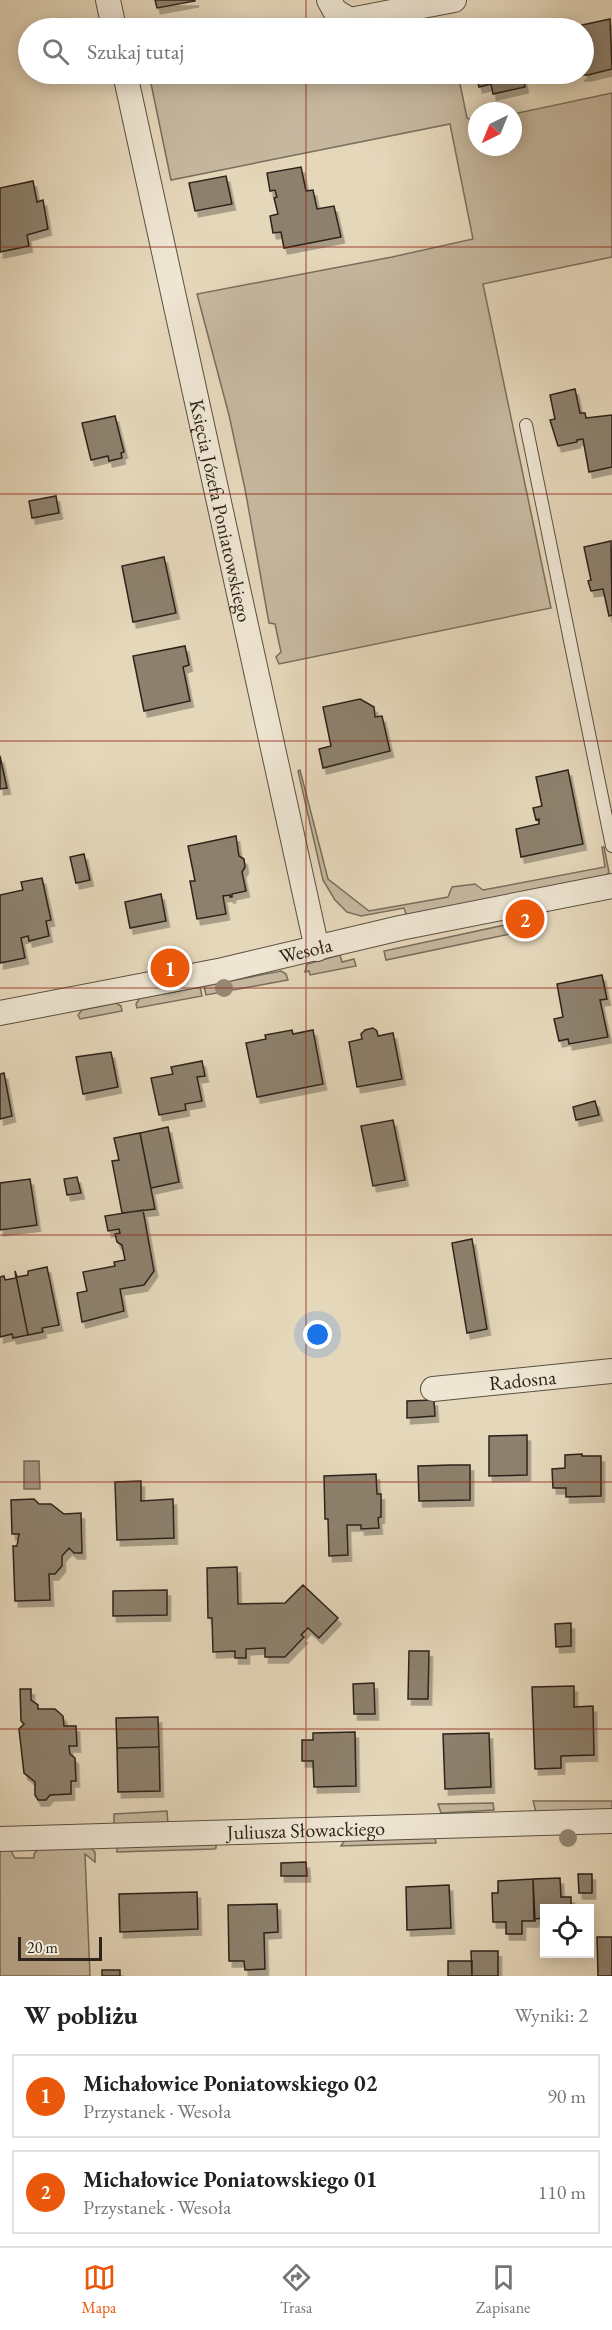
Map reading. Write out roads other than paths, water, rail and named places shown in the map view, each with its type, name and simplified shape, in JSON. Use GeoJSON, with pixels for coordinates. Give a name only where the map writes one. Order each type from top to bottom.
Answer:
{"type":"FeatureCollection","features":[{"type":"Feature","properties":{"kind":"street"},"geometry":{"type":"LineString","coordinates":[[108,0],[112,18]]}},
{"type":"Feature","properties":{"kind":"street"},"geometry":{"type":"LineString","coordinates":[[329,0],[335,11],[347,18]]}},
{"type":"Feature","properties":{"kind":"street"},"geometry":{"type":"LineString","coordinates":[[360,18],[453,0]]}},
{"type":"Feature","properties":{"kind":"street","name":"Księcia Józefa Poniatowskiego"},"geometry":{"type":"LineString","coordinates":[[126,84],[317,949]]}},
{"type":"Feature","properties":{"kind":"street","name":"Wesoła"},"geometry":{"type":"LineString","coordinates":[[0,1012],[223,970],[400,928],[612,886]]}},
{"type":"Feature","properties":{"kind":"street","name":"Radosna"},"geometry":{"type":"LineString","coordinates":[[433,1389],[612,1371]]}},
{"type":"Feature","properties":{"kind":"street","name":"Juliusza Słowackiego"},"geometry":{"type":"LineString","coordinates":[[0,1839],[612,1821]]}},
{"type":"Feature","properties":{"kind":"lane"},"geometry":{"type":"LineString","coordinates":[[526,425],[612,846]]}},
{"type":"Feature","properties":{"kind":"place","name":"Michałowice Poniatowskiego 01"},"geometry":{"type":"Point","coordinates":[525,919]}},
{"type":"Feature","properties":{"kind":"place","name":"Michałowice Poniatowskiego 02"},"geometry":{"type":"Point","coordinates":[170,968]}}]}
